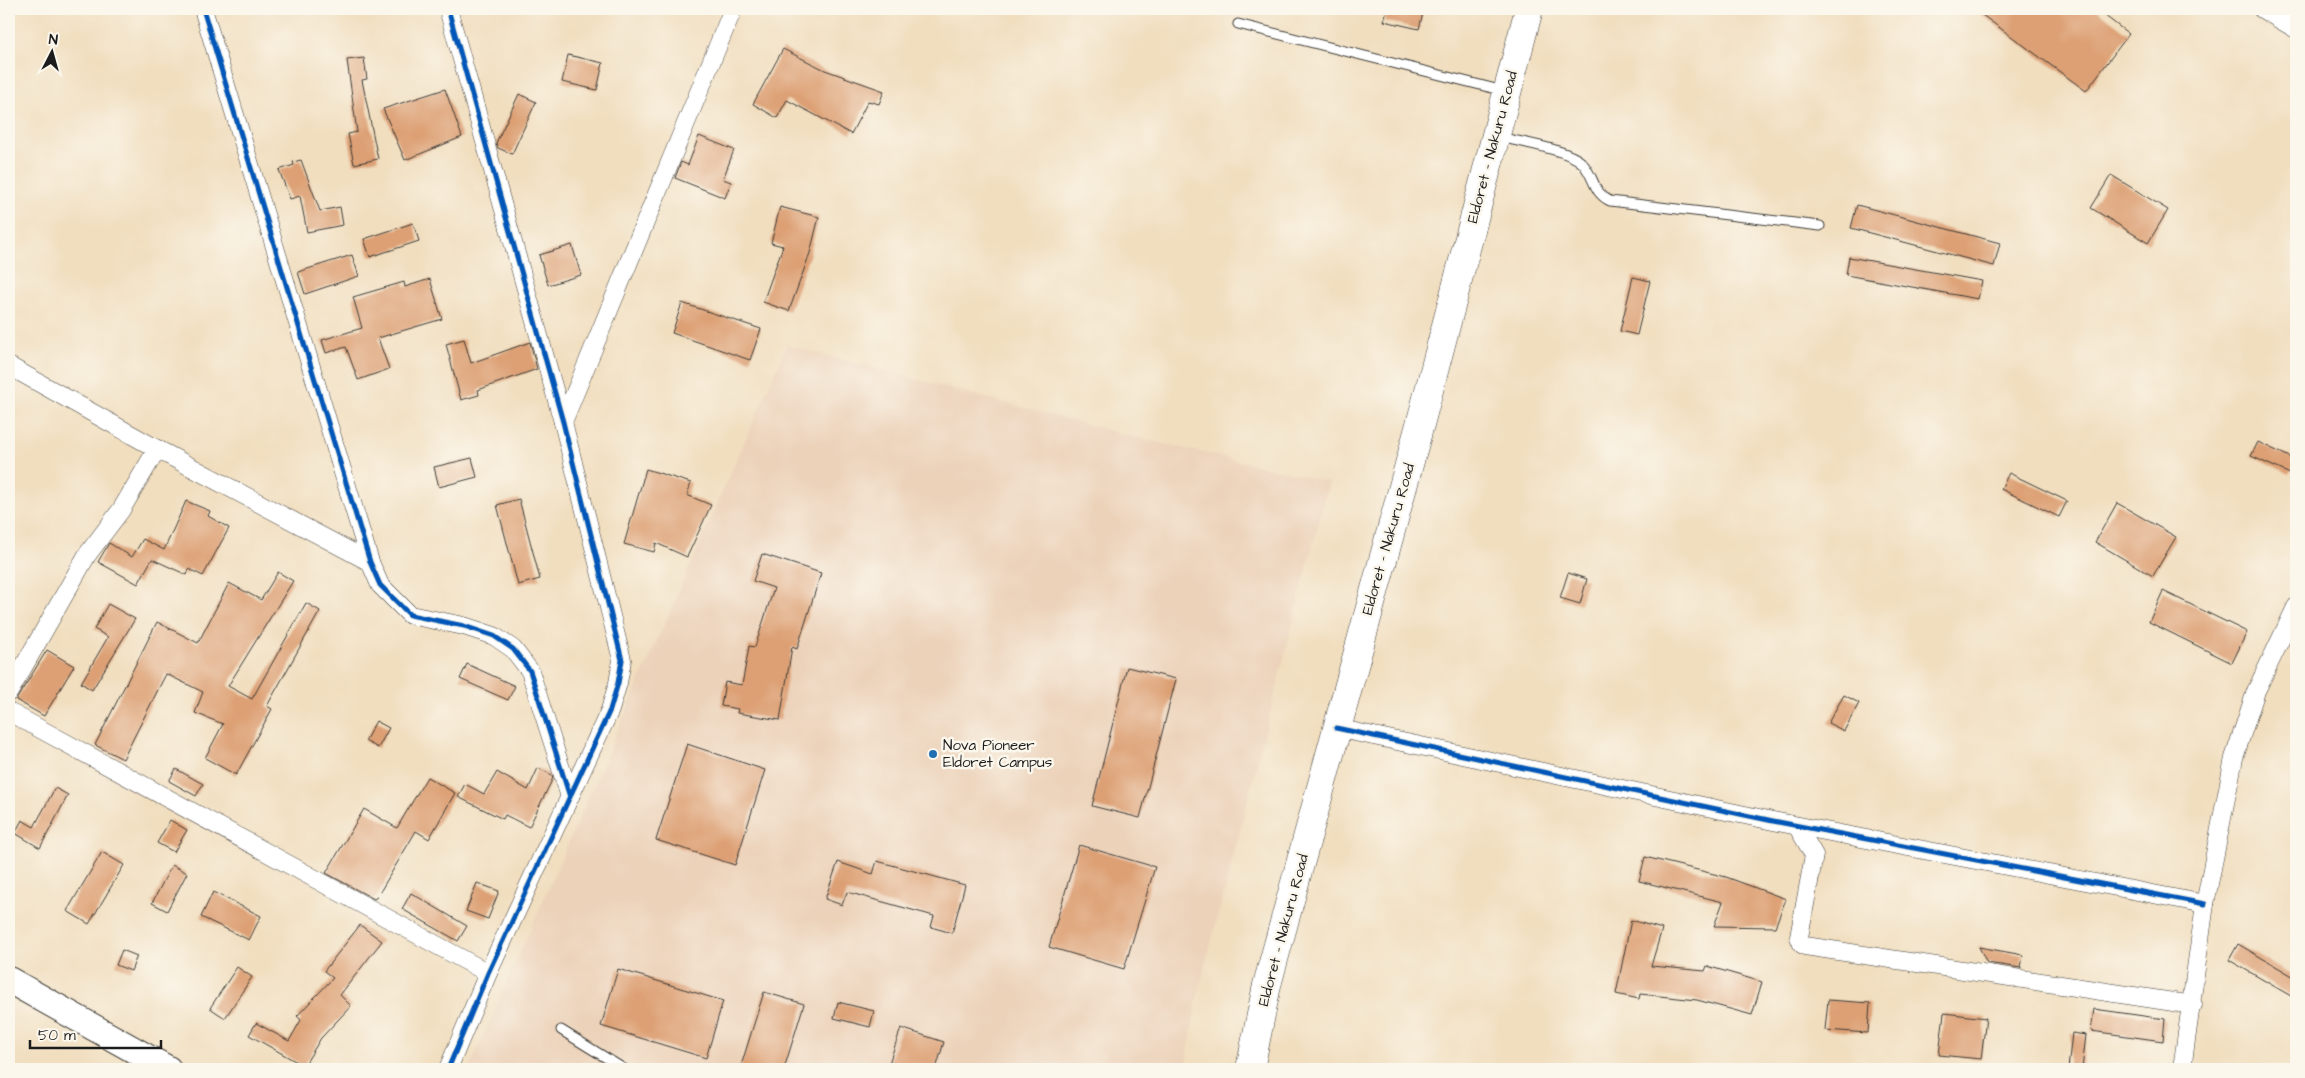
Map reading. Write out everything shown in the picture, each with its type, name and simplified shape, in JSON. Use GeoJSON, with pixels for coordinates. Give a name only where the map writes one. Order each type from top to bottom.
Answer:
{"type":"FeatureCollection","features":[{"type":"Feature","properties":{"kind":"highway","name":"Eldoret - Nakuru Road"},"geometry":{"type":"LineString","coordinates":[[1250,1069],[1267,984],[1422,417],[1528,9]]}},
{"type":"Feature","properties":{"kind":"street"},"geometry":{"type":"LineString","coordinates":[[203,9],[370,562],[380,586],[410,615],[464,626],[494,636],[513,649],[530,671],[570,797]]}},
{"type":"Feature","properties":{"kind":"street"},"geometry":{"type":"LineString","coordinates":[[448,9],[563,422],[622,660],[610,710],[488,973],[448,1069]]}},
{"type":"Feature","properties":{"kind":"street"},"geometry":{"type":"LineString","coordinates":[[563,422],[733,9]]}},
{"type":"Feature","properties":{"kind":"street"},"geometry":{"type":"LineString","coordinates":[[2262,9],[2296,29]]}},
{"type":"Feature","properties":{"kind":"street"},"geometry":{"type":"LineString","coordinates":[[9,366],[157,449],[370,562]]}},
{"type":"Feature","properties":{"kind":"street"},"geometry":{"type":"LineString","coordinates":[[9,692],[87,555],[121,510],[157,449]]}},
{"type":"Feature","properties":{"kind":"street"},"geometry":{"type":"LineString","coordinates":[[2182,1069],[2193,1005],[2205,904],[2240,737],[2256,691],[2296,607]]}},
{"type":"Feature","properties":{"kind":"street"},"geometry":{"type":"LineString","coordinates":[[9,712],[488,973]]}},
{"type":"Feature","properties":{"kind":"street"},"geometry":{"type":"LineString","coordinates":[[1336,728],[1798,826],[2205,904]]}},
{"type":"Feature","properties":{"kind":"street"},"geometry":{"type":"LineString","coordinates":[[1798,826],[1814,855],[1800,932],[1800,941],[1805,946],[2193,1005]]}},
{"type":"Feature","properties":{"kind":"street"},"geometry":{"type":"LineString","coordinates":[[9,980],[168,1069]]}},
{"type":"Feature","properties":{"kind":"lane"},"geometry":{"type":"LineString","coordinates":[[1238,24],[1507,91]]}},
{"type":"Feature","properties":{"kind":"lane"},"geometry":{"type":"LineString","coordinates":[[1496,136],[1568,154],[1583,162],[1600,196],[1610,201],[1820,226]]}},
{"type":"Feature","properties":{"kind":"lane"},"geometry":{"type":"LineString","coordinates":[[561,1030],[624,1069]]}},
{"type":"Feature","properties":{"kind":"shaded area","name":"Nova Pioneer Eldoret Campus"},"geometry":{"type":"Polygon","coordinates":[[[787,345],[1122,434],[1329,482],[1198,994],[1185,1069],[469,1069],[787,345]]]}},
{"type":"Feature","properties":{"kind":"building"},"geometry":{"type":"Polygon","coordinates":[[[1387,9],[1424,9],[1419,29],[1384,21],[1387,9]]]}},
{"type":"Feature","properties":{"kind":"building"},"geometry":{"type":"Polygon","coordinates":[[[1974,9],[2096,9],[2129,34],[2086,91],[1974,9]]]}},
{"type":"Feature","properties":{"kind":"building"},"geometry":{"type":"Polygon","coordinates":[[[783,49],[825,70],[884,91],[879,104],[868,101],[851,134],[787,100],[777,118],[753,104],[783,49]]]}},
{"type":"Feature","properties":{"kind":"building"},"geometry":{"type":"Polygon","coordinates":[[[568,55],[603,63],[597,90],[562,82],[568,55]]]}},
{"type":"Feature","properties":{"kind":"building"},"geometry":{"type":"Polygon","coordinates":[[[364,58],[367,79],[362,80],[378,159],[354,164],[348,134],[357,132],[347,60],[364,58]]]}},
{"type":"Feature","properties":{"kind":"building"},"geometry":{"type":"Polygon","coordinates":[[[445,89],[462,137],[405,160],[383,109],[445,89]]]}},
{"type":"Feature","properties":{"kind":"building"},"geometry":{"type":"Polygon","coordinates":[[[519,94],[536,102],[512,154],[498,148],[496,143],[519,94]]]}},
{"type":"Feature","properties":{"kind":"building"},"geometry":{"type":"Polygon","coordinates":[[[699,136],[734,150],[723,179],[731,182],[725,198],[675,178],[681,162],[688,165],[699,136]]]}},
{"type":"Feature","properties":{"kind":"building"},"geometry":{"type":"Polygon","coordinates":[[[301,160],[320,211],[340,207],[343,225],[307,232],[300,196],[290,199],[279,170],[294,165],[293,162],[301,160]]]}},
{"type":"Feature","properties":{"kind":"building"},"geometry":{"type":"Polygon","coordinates":[[[2111,175],[2168,210],[2148,243],[2091,208],[2111,175]]]}},
{"type":"Feature","properties":{"kind":"building"},"geometry":{"type":"Polygon","coordinates":[[[1857,205],[2000,243],[1994,266],[1851,228],[1857,205]]]}},
{"type":"Feature","properties":{"kind":"building"},"geometry":{"type":"Polygon","coordinates":[[[780,207],[819,217],[810,253],[789,311],[763,302],[783,246],[771,243],[780,207]]]}},
{"type":"Feature","properties":{"kind":"building"},"geometry":{"type":"Polygon","coordinates":[[[413,223],[419,241],[370,257],[364,239],[413,223]]]}},
{"type":"Feature","properties":{"kind":"building"},"geometry":{"type":"Polygon","coordinates":[[[572,245],[581,275],[548,285],[539,255],[572,245]]]}},
{"type":"Feature","properties":{"kind":"building"},"geometry":{"type":"Polygon","coordinates":[[[352,255],[359,276],[305,294],[298,272],[352,255]]]}},
{"type":"Feature","properties":{"kind":"building"},"geometry":{"type":"Polygon","coordinates":[[[1849,257],[1982,281],[1978,299],[1846,275],[1849,257]]]}},
{"type":"Feature","properties":{"kind":"building"},"geometry":{"type":"Polygon","coordinates":[[[1633,277],[1650,281],[1637,335],[1620,331],[1633,277]]]}},
{"type":"Feature","properties":{"kind":"building"},"geometry":{"type":"Polygon","coordinates":[[[430,279],[442,319],[378,338],[389,369],[358,380],[346,347],[326,353],[322,340],[362,328],[353,297],[404,282],[405,287],[430,279]]]}},
{"type":"Feature","properties":{"kind":"building"},"geometry":{"type":"Polygon","coordinates":[[[682,303],[761,329],[750,360],[672,333],[682,303]]]}},
{"type":"Feature","properties":{"kind":"building"},"geometry":{"type":"Polygon","coordinates":[[[464,339],[471,363],[530,342],[537,369],[478,390],[479,395],[461,400],[446,344],[464,339]]]}},
{"type":"Feature","properties":{"kind":"building"},"geometry":{"type":"Polygon","coordinates":[[[2258,442],[2296,460],[2290,474],[2251,456],[2258,442]]]}},
{"type":"Feature","properties":{"kind":"building"},"geometry":{"type":"Polygon","coordinates":[[[472,458],[477,477],[439,487],[434,467],[472,458]]]}},
{"type":"Feature","properties":{"kind":"building"},"geometry":{"type":"Polygon","coordinates":[[[646,469],[691,483],[687,495],[711,505],[687,557],[656,543],[654,552],[624,544],[646,469]]]}},
{"type":"Feature","properties":{"kind":"building"},"geometry":{"type":"Polygon","coordinates":[[[2009,473],[2067,501],[2059,517],[2001,489],[2009,473]]]}},
{"type":"Feature","properties":{"kind":"building"},"geometry":{"type":"Polygon","coordinates":[[[519,499],[540,579],[518,585],[497,505],[519,499]]]}},
{"type":"Feature","properties":{"kind":"building"},"geometry":{"type":"Polygon","coordinates":[[[186,501],[210,511],[208,516],[229,528],[203,576],[189,569],[187,575],[152,559],[138,584],[98,562],[109,543],[132,557],[143,539],[164,550],[186,501]]]}},
{"type":"Feature","properties":{"kind":"building"},"geometry":{"type":"Polygon","coordinates":[[[2117,503],[2176,537],[2153,576],[2095,542],[2117,503]]]}},
{"type":"Feature","properties":{"kind":"building"},"geometry":{"type":"Polygon","coordinates":[[[762,554],[821,573],[797,649],[792,647],[780,720],[737,713],[738,709],[721,706],[725,682],[742,685],[749,646],[755,647],[774,588],[753,581],[762,554]]]}},
{"type":"Feature","properties":{"kind":"building"},"geometry":{"type":"Polygon","coordinates":[[[278,572],[293,581],[228,686],[252,699],[306,603],[320,611],[267,706],[272,709],[236,775],[205,758],[223,724],[195,713],[203,692],[166,674],[123,759],[95,745],[157,622],[198,643],[229,583],[261,600],[278,572]]]}},
{"type":"Feature","properties":{"kind":"building"},"geometry":{"type":"Polygon","coordinates":[[[1568,573],[1587,579],[1580,604],[1560,598],[1568,573]]]}},
{"type":"Feature","properties":{"kind":"building"},"geometry":{"type":"Polygon","coordinates":[[[2163,591],[2247,632],[2232,663],[2149,622],[2163,591]]]}},
{"type":"Feature","properties":{"kind":"building"},"geometry":{"type":"Polygon","coordinates":[[[108,604],[135,619],[92,690],[81,683],[108,637],[94,629],[108,604]]]}},
{"type":"Feature","properties":{"kind":"building"},"geometry":{"type":"Polygon","coordinates":[[[47,650],[74,666],[44,716],[16,700],[47,650]]]}},
{"type":"Feature","properties":{"kind":"building"},"geometry":{"type":"Polygon","coordinates":[[[467,664],[515,686],[508,700],[460,679],[467,664]]]}},
{"type":"Feature","properties":{"kind":"building"},"geometry":{"type":"Polygon","coordinates":[[[1127,667],[1176,679],[1140,818],[1092,806],[1127,667]]]}},
{"type":"Feature","properties":{"kind":"building"},"geometry":{"type":"Polygon","coordinates":[[[1844,695],[1859,703],[1844,731],[1828,723],[1844,695]]]}},
{"type":"Feature","properties":{"kind":"building"},"geometry":{"type":"Polygon","coordinates":[[[376,721],[389,728],[378,748],[365,741],[376,721]]]}},
{"type":"Feature","properties":{"kind":"building"},"geometry":{"type":"Polygon","coordinates":[[[687,744],[765,770],[735,865],[656,840],[687,744]]]}},
{"type":"Feature","properties":{"kind":"building"},"geometry":{"type":"Polygon","coordinates":[[[538,768],[552,775],[553,778],[529,827],[505,815],[503,819],[458,797],[465,784],[484,794],[497,772],[528,790],[538,768]]]}},
{"type":"Feature","properties":{"kind":"building"},"geometry":{"type":"Polygon","coordinates":[[[176,769],[203,784],[196,796],[169,781],[176,769]]]}},
{"type":"Feature","properties":{"kind":"building"},"geometry":{"type":"Polygon","coordinates":[[[427,777],[455,793],[429,839],[416,831],[377,897],[374,899],[326,873],[364,809],[397,828],[427,777]]]}},
{"type":"Feature","properties":{"kind":"building"},"geometry":{"type":"Polygon","coordinates":[[[55,788],[68,795],[40,848],[15,833],[22,820],[34,827],[55,788]]]}},
{"type":"Feature","properties":{"kind":"building"},"geometry":{"type":"Polygon","coordinates":[[[170,820],[187,830],[174,852],[157,843],[170,820]]]}},
{"type":"Feature","properties":{"kind":"building"},"geometry":{"type":"Polygon","coordinates":[[[1079,845],[1155,867],[1124,969],[1049,947],[1079,845]]]}},
{"type":"Feature","properties":{"kind":"building"},"geometry":{"type":"Polygon","coordinates":[[[102,852],[124,865],[89,924],[67,911],[102,852]]]}},
{"type":"Feature","properties":{"kind":"building"},"geometry":{"type":"Polygon","coordinates":[[[1645,857],[1726,877],[1786,899],[1775,927],[1714,926],[1723,902],[1639,881],[1645,857]]]}},
{"type":"Feature","properties":{"kind":"building"},"geometry":{"type":"Polygon","coordinates":[[[877,861],[965,885],[952,933],[931,927],[934,916],[847,892],[842,905],[825,899],[838,862],[873,874],[877,861]]]}},
{"type":"Feature","properties":{"kind":"building"},"geometry":{"type":"Polygon","coordinates":[[[172,865],[187,873],[167,911],[152,903],[172,865]]]}},
{"type":"Feature","properties":{"kind":"building"},"geometry":{"type":"Polygon","coordinates":[[[477,883],[499,891],[488,919],[466,911],[477,883]]]}},
{"type":"Feature","properties":{"kind":"building"},"geometry":{"type":"Polygon","coordinates":[[[213,892],[261,916],[249,940],[201,917],[213,892]]]}},
{"type":"Feature","properties":{"kind":"building"},"geometry":{"type":"Polygon","coordinates":[[[411,893],[467,926],[458,941],[402,909],[411,893]]]}},
{"type":"Feature","properties":{"kind":"building"},"geometry":{"type":"Polygon","coordinates":[[[1631,920],[1662,929],[1651,966],[1705,971],[1707,966],[1762,982],[1752,1015],[1697,1000],[1640,994],[1639,999],[1616,994],[1631,920]]]}},
{"type":"Feature","properties":{"kind":"building"},"geometry":{"type":"Polygon","coordinates":[[[360,925],[382,941],[340,995],[351,1006],[321,1038],[304,1066],[249,1035],[256,1023],[289,1041],[301,1020],[297,1016],[333,978],[324,971],[360,925]]]}},
{"type":"Feature","properties":{"kind":"building"},"geometry":{"type":"Polygon","coordinates":[[[2238,944],[2296,978],[2296,999],[2229,960],[2238,944]]]}},
{"type":"Feature","properties":{"kind":"building"},"geometry":{"type":"Polygon","coordinates":[[[1979,947],[2023,955],[2021,968],[1987,963],[1979,947]]]}},
{"type":"Feature","properties":{"kind":"building"},"geometry":{"type":"Polygon","coordinates":[[[122,950],[137,956],[131,971],[116,965],[122,950]]]}},
{"type":"Feature","properties":{"kind":"building"},"geometry":{"type":"Polygon","coordinates":[[[237,967],[252,977],[225,1018],[210,1008],[237,967]]]}},
{"type":"Feature","properties":{"kind":"building"},"geometry":{"type":"Polygon","coordinates":[[[618,969],[723,1001],[706,1058],[601,1026],[618,969]]]}},
{"type":"Feature","properties":{"kind":"building"},"geometry":{"type":"Polygon","coordinates":[[[764,992],[804,1004],[784,1069],[740,1069],[764,992]]]}},
{"type":"Feature","properties":{"kind":"building"},"geometry":{"type":"Polygon","coordinates":[[[1828,1000],[1870,1003],[1868,1033],[1825,1030],[1828,1000]]]}},
{"type":"Feature","properties":{"kind":"building"},"geometry":{"type":"Polygon","coordinates":[[[838,1002],[874,1011],[870,1027],[834,1018],[838,1002]]]}},
{"type":"Feature","properties":{"kind":"building"},"geometry":{"type":"Polygon","coordinates":[[[2094,1009],[2165,1019],[2163,1041],[2091,1031],[2094,1009]]]}},
{"type":"Feature","properties":{"kind":"building"},"geometry":{"type":"Polygon","coordinates":[[[1944,1013],[1986,1018],[1981,1059],[1939,1055],[1944,1013]]]}},
{"type":"Feature","properties":{"kind":"building"},"geometry":{"type":"Polygon","coordinates":[[[901,1028],[944,1042],[936,1069],[887,1069],[901,1028]]]}},
{"type":"Feature","properties":{"kind":"building"},"geometry":{"type":"Polygon","coordinates":[[[2072,1033],[2086,1035],[2082,1069],[2068,1069],[2072,1033]]]}},
{"type":"Feature","properties":{"kind":"cycle path"},"geometry":{"type":"LineString","coordinates":[[203,9],[370,562],[380,585],[410,615],[464,626],[494,636],[513,649],[530,671],[570,797]]}},
{"type":"Feature","properties":{"kind":"cycle path"},"geometry":{"type":"LineString","coordinates":[[448,9],[563,422],[622,660],[610,710],[488,973],[448,1069]]}},
{"type":"Feature","properties":{"kind":"cycle path"},"geometry":{"type":"LineString","coordinates":[[1336,728],[1773,821],[2205,904]]}},
{"type":"Feature","properties":{"kind":"place","name":"Nova Pioneer Eldoret Campus"},"geometry":{"type":"Point","coordinates":[933,754]}}]}
